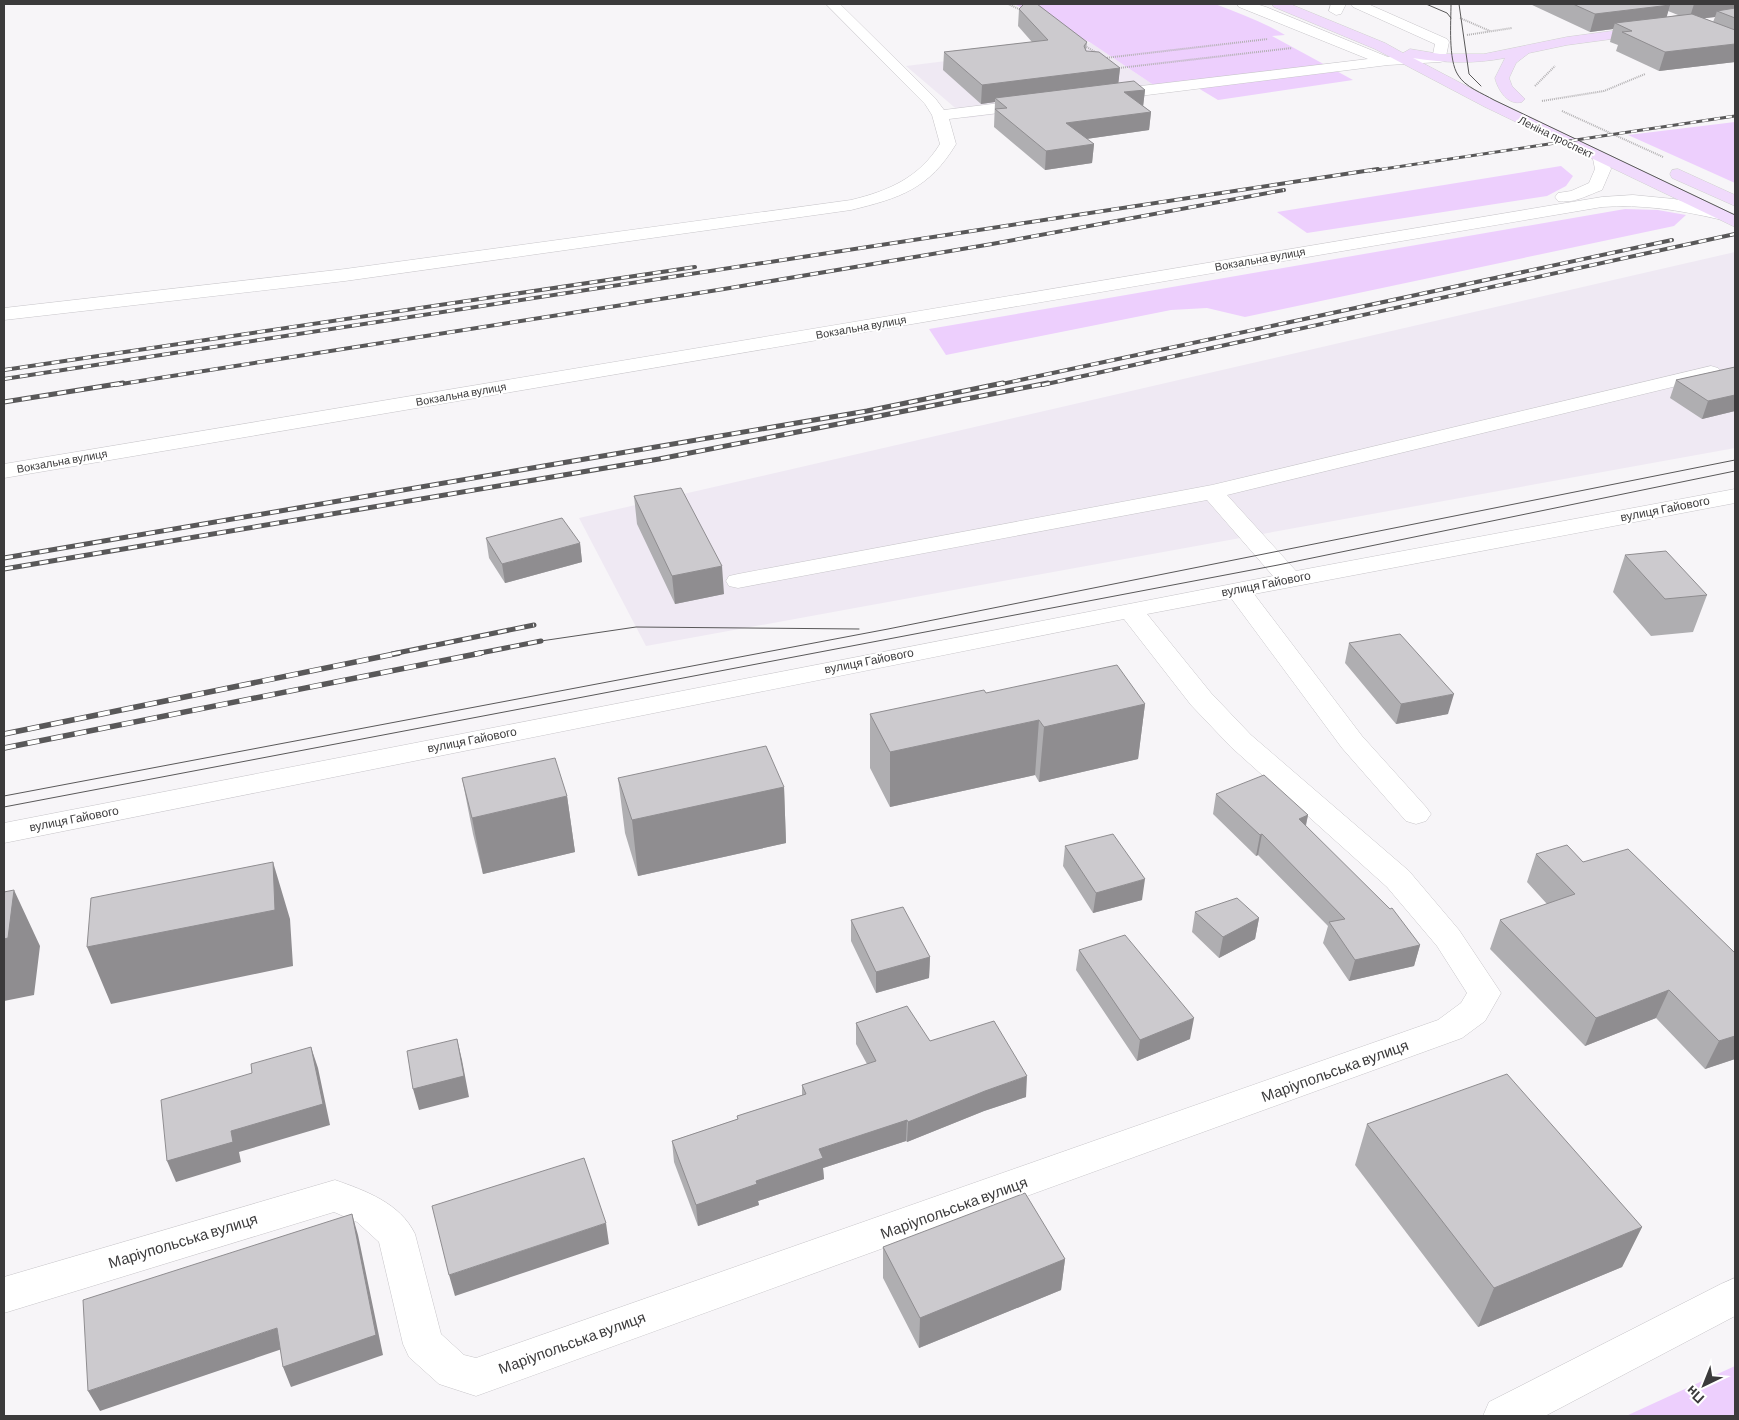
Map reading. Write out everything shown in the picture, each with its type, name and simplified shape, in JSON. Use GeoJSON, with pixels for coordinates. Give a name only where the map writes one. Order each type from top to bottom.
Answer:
{"type":"FeatureCollection","features":[{"type":"Feature","properties":{"kind":"main road"},"geometry":{"type":"LineString","coordinates":[[1279,4],[1293,7],[1380,46],[1440,58],[1484,58],[1532,47],[1660,29]]}},
{"type":"Feature","properties":{"kind":"main road"},"geometry":{"type":"LineString","coordinates":[[1380,30],[1486,47]]}},
{"type":"Feature","properties":{"kind":"main road"},"geometry":{"type":"LineString","coordinates":[[1406,42],[1469,74]]}},
{"type":"Feature","properties":{"kind":"main road","name":"Леніна проспект"},"geometry":{"type":"LineString","coordinates":[[1380,46],[1490,104],[1727,218]]}},
{"type":"Feature","properties":{"kind":"main road"},"geometry":{"type":"LineString","coordinates":[[1439,76],[1434,65],[1440,58],[1454,51],[1486,47],[1532,47]]}},
{"type":"Feature","properties":{"kind":"main road","name":"Леніна проспект"},"geometry":{"type":"LineString","coordinates":[[1516,100],[1505,88],[1502,78],[1508,61],[1514,55],[1532,47]]}},
{"type":"Feature","properties":{"kind":"main road","name":"Леніна проспект"},"geometry":{"type":"LineString","coordinates":[[1485,82],[1516,100],[1541,106]]}},
{"type":"Feature","properties":{"kind":"main road"},"geometry":{"type":"LineString","coordinates":[[1665,163],[1735,201]]}},
{"type":"Feature","properties":{"kind":"street"},"geometry":{"type":"LineString","coordinates":[[4,314],[345,275],[851,205],[880,198],[919,180],[940,160],[948,144],[940,115],[930,101],[833,4]]}},
{"type":"Feature","properties":{"kind":"street"},"geometry":{"type":"LineString","coordinates":[[1244,4],[1302,26],[1334,42],[1439,76]]}},
{"type":"Feature","properties":{"kind":"street"},"geometry":{"type":"LineString","coordinates":[[1093,96],[1388,61],[1440,58],[1454,41],[1361,4]]}},
{"type":"Feature","properties":{"kind":"street"},"geometry":{"type":"LineString","coordinates":[[1293,7],[1296,18],[1302,26]]}},
{"type":"Feature","properties":{"kind":"street"},"geometry":{"type":"LineString","coordinates":[[940,115],[1045,102]]}},
{"type":"Feature","properties":{"kind":"street","name":"Вокзальна вулиця"},"geometry":{"type":"LineString","coordinates":[[72,441],[1575,195],[1596,186],[1603,169],[1601,159]]}},
{"type":"Feature","properties":{"kind":"street","name":"Вокзальна вулиця"},"geometry":{"type":"LineString","coordinates":[[4,471],[1602,202],[1641,199],[1678,204],[1727,218]]}},
{"type":"Feature","properties":{"kind":"street"},"geometry":{"type":"LineString","coordinates":[[738,581],[1212,492],[1711,372]]}},
{"type":"Feature","properties":{"kind":"street"},"geometry":{"type":"LineString","coordinates":[[1212,492],[1290,580]]}},
{"type":"Feature","properties":{"kind":"street","name":"вулиця Гайового"},"geometry":{"type":"LineString","coordinates":[[4,833],[1130,610],[1735,496]]}},
{"type":"Feature","properties":{"kind":"street"},"geometry":{"type":"LineString","coordinates":[[1237,590],[1352,742],[1416,814]]}},
{"type":"Feature","properties":{"kind":"street","name":"Маріупольська вулиця"},"geometry":{"type":"LineString","coordinates":[[4,1295],[335,1196],[370,1211],[396,1234],[423,1344],[453,1370],[476,1377],[1450,1029],[1473,1012],[1484,993],[1448,938],[1411,894],[1398,879],[1341,827],[1241,741],[1201,699],[1130,610]]}},
{"type":"Feature","properties":{"kind":"street"},"geometry":{"type":"LineString","coordinates":[[1504,1416],[1735,1296]]}},
{"type":"Feature","properties":{"kind":"path"},"geometry":{"type":"LineString","coordinates":[[1008,4],[1021,10]]}},
{"type":"Feature","properties":{"kind":"path"},"geometry":{"type":"LineString","coordinates":[[1460,18],[1497,34]]}},
{"type":"Feature","properties":{"kind":"path"},"geometry":{"type":"LineString","coordinates":[[1454,41],[1491,31],[1519,28]]}},
{"type":"Feature","properties":{"kind":"path"},"geometry":{"type":"LineString","coordinates":[[1112,63],[1105,58],[1317,33]]}},
{"type":"Feature","properties":{"kind":"path"},"geometry":{"type":"LineString","coordinates":[[1150,90],[1119,68],[1334,42]]}},
{"type":"Feature","properties":{"kind":"path"},"geometry":{"type":"LineString","coordinates":[[1082,44],[1097,54]]}},
{"type":"Feature","properties":{"kind":"path"},"geometry":{"type":"LineString","coordinates":[[1532,90],[1545,74]]}},
{"type":"Feature","properties":{"kind":"path"},"geometry":{"type":"LineString","coordinates":[[1541,106],[1540,101],[1604,91],[1645,74]]}},
{"type":"Feature","properties":{"kind":"path"},"geometry":{"type":"LineString","coordinates":[[1558,109],[1665,163]]}},
{"type":"Feature","properties":{"kind":"shaded area"},"geometry":{"type":"Polygon","coordinates":[[[1014,4],[1215,4],[1277,30],[1285,35],[1272,36],[1353,80],[1218,100],[1198,88],[1164,92],[1091,43],[1014,4]]]}},
{"type":"Feature","properties":{"kind":"shaded area"},"geometry":{"type":"Polygon","coordinates":[[[1091,43],[1164,92],[967,118],[906,66],[1091,43]]]}},
{"type":"Feature","properties":{"kind":"shaded area"},"geometry":{"type":"Polygon","coordinates":[[[1735,122],[1735,183],[1628,135],[1735,122]]]}},
{"type":"Feature","properties":{"kind":"shaded area"},"geometry":{"type":"Polygon","coordinates":[[[1561,166],[1573,176],[1566,186],[1547,196],[1307,233],[1277,212],[1561,166]]]}},
{"type":"Feature","properties":{"kind":"shaded area"},"geometry":{"type":"Polygon","coordinates":[[[1625,209],[1658,210],[1686,215],[1674,226],[1245,317],[1207,308],[1171,310],[946,355],[929,329],[1625,209]]]}},
{"type":"Feature","properties":{"kind":"shaded area"},"geometry":{"type":"Polygon","coordinates":[[[1735,252],[1735,448],[646,646],[579,518],[1735,252]]]}},
{"type":"Feature","properties":{"kind":"shaded area"},"geometry":{"type":"Polygon","coordinates":[[[1735,1366],[1735,1416],[1626,1416],[1735,1366]]]}},
{"type":"Feature","properties":{"kind":"building"},"geometry":{"type":"Polygon","coordinates":[[[1024,4],[1037,4],[1087,42],[1084,46],[1086,51],[1099,52],[1120,68],[982,85],[944,52],[1048,40],[1019,9],[1024,4]]]}},
{"type":"Feature","properties":{"kind":"building"},"geometry":{"type":"Polygon","coordinates":[[[1573,4],[1668,4],[1670,5],[1595,14],[1573,4]]]}},
{"type":"Feature","properties":{"kind":"building"},"geometry":{"type":"Polygon","coordinates":[[[1735,8],[1735,18],[1717,11],[1735,8]]]}},
{"type":"Feature","properties":{"kind":"building"},"geometry":{"type":"Polygon","coordinates":[[[1692,14],[1735,30],[1735,44],[1665,52],[1622,32],[1632,31],[1615,23],[1692,14]]]}},
{"type":"Feature","properties":{"kind":"building"},"geometry":{"type":"Polygon","coordinates":[[[1134,81],[1145,90],[1124,92],[1151,112],[1066,123],[1094,144],[1046,151],[995,109],[1007,108],[995,98],[1134,81]]]}},
{"type":"Feature","properties":{"kind":"building"},"geometry":{"type":"Polygon","coordinates":[[[1735,367],[1735,395],[1708,401],[1676,380],[1735,367]]]}},
{"type":"Feature","properties":{"kind":"building"},"geometry":{"type":"Polygon","coordinates":[[[681,488],[722,566],[672,576],[634,496],[681,488]]]}},
{"type":"Feature","properties":{"kind":"building"},"geometry":{"type":"Polygon","coordinates":[[[562,518],[580,543],[502,564],[486,538],[562,518]]]}},
{"type":"Feature","properties":{"kind":"building"},"geometry":{"type":"Polygon","coordinates":[[[1666,551],[1707,595],[1665,599],[1625,555],[1666,551]]]}},
{"type":"Feature","properties":{"kind":"building"},"geometry":{"type":"Polygon","coordinates":[[[1400,634],[1454,694],[1401,704],[1349,643],[1400,634]]]}},
{"type":"Feature","properties":{"kind":"building"},"geometry":{"type":"Polygon","coordinates":[[[1117,665],[1145,704],[1044,727],[1039,720],[890,752],[870,714],[984,690],[986,693],[1117,665]]]}},
{"type":"Feature","properties":{"kind":"building"},"geometry":{"type":"Polygon","coordinates":[[[766,746],[784,787],[632,820],[618,778],[766,746]]]}},
{"type":"Feature","properties":{"kind":"building"},"geometry":{"type":"Polygon","coordinates":[[[555,758],[567,796],[472,818],[462,778],[555,758]]]}},
{"type":"Feature","properties":{"kind":"building"},"geometry":{"type":"Polygon","coordinates":[[[1264,775],[1308,815],[1299,819],[1390,909],[1392,908],[1420,945],[1355,960],[1329,922],[1345,919],[1262,834],[1260,835],[1216,794],[1264,775]]]}},
{"type":"Feature","properties":{"kind":"building"},"geometry":{"type":"Polygon","coordinates":[[[1113,834],[1145,879],[1096,893],[1065,846],[1113,834]]]}},
{"type":"Feature","properties":{"kind":"building"},"geometry":{"type":"Polygon","coordinates":[[[1567,845],[1583,862],[1628,849],[1735,953],[1735,1036],[1719,1041],[1669,990],[1596,1018],[1500,920],[1575,894],[1536,854],[1567,845]]]}},
{"type":"Feature","properties":{"kind":"building"},"geometry":{"type":"Polygon","coordinates":[[[273,862],[275,910],[87,947],[91,898],[273,862]]]}},
{"type":"Feature","properties":{"kind":"building"},"geometry":{"type":"Polygon","coordinates":[[[14,890],[8,938],[4,939],[4,892],[14,890]]]}},
{"type":"Feature","properties":{"kind":"building"},"geometry":{"type":"Polygon","coordinates":[[[1237,898],[1259,918],[1223,937],[1195,912],[1237,898]]]}},
{"type":"Feature","properties":{"kind":"building"},"geometry":{"type":"Polygon","coordinates":[[[903,907],[930,957],[876,972],[851,920],[903,907]]]}},
{"type":"Feature","properties":{"kind":"building"},"geometry":{"type":"Polygon","coordinates":[[[1125,935],[1194,1018],[1140,1040],[1079,950],[1125,935]]]}},
{"type":"Feature","properties":{"kind":"building"},"geometry":{"type":"Polygon","coordinates":[[[907,1006],[930,1041],[994,1021],[1027,1076],[908,1122],[907,1120],[819,1149],[823,1158],[756,1181],[757,1184],[696,1205],[672,1141],[738,1119],[737,1116],[806,1094],[802,1085],[876,1061],[856,1023],[907,1006]]]}},
{"type":"Feature","properties":{"kind":"building"},"geometry":{"type":"Polygon","coordinates":[[[457,1039],[464,1076],[413,1089],[407,1051],[457,1039]]]}},
{"type":"Feature","properties":{"kind":"building"},"geometry":{"type":"Polygon","coordinates":[[[311,1047],[323,1104],[231,1131],[233,1142],[167,1161],[161,1100],[252,1073],[251,1064],[311,1047]]]}},
{"type":"Feature","properties":{"kind":"building"},"geometry":{"type":"Polygon","coordinates":[[[1507,1074],[1642,1227],[1494,1288],[1367,1124],[1507,1074]]]}},
{"type":"Feature","properties":{"kind":"building"},"geometry":{"type":"Polygon","coordinates":[[[584,1158],[606,1223],[449,1275],[432,1206],[584,1158]]]}},
{"type":"Feature","properties":{"kind":"building"},"geometry":{"type":"Polygon","coordinates":[[[1025,1193],[1065,1259],[920,1318],[883,1247],[1025,1193]]]}},
{"type":"Feature","properties":{"kind":"building"},"geometry":{"type":"Polygon","coordinates":[[[352,1214],[376,1335],[283,1367],[277,1328],[88,1391],[83,1300],[352,1214]]]}},
{"type":"Feature","properties":{"kind":"tram line"},"geometry":{"type":"LineString","coordinates":[[1426,4],[1447,13],[1451,18]]}},
{"type":"Feature","properties":{"kind":"tram line"},"geometry":{"type":"LineString","coordinates":[[1451,4],[1451,18]]}},
{"type":"Feature","properties":{"kind":"tram line"},"geometry":{"type":"LineString","coordinates":[[1459,4],[1469,74],[1481,86]]}},
{"type":"Feature","properties":{"kind":"tram line"},"geometry":{"type":"LineString","coordinates":[[1451,18],[1451,41],[1455,68],[1461,79],[1469,86],[1494,100],[1735,215]]}},
{"type":"Feature","properties":{"kind":"tram line"},"geometry":{"type":"LineString","coordinates":[[4,796],[888,629],[1735,460]]}},
{"type":"Feature","properties":{"kind":"tram line"},"geometry":{"type":"LineString","coordinates":[[4,807],[1278,565],[1735,471]]}},
{"type":"Feature","properties":{"kind":"tram line"},"geometry":{"type":"LineString","coordinates":[[541,641],[636,627],[859,629]]}},
{"type":"Feature","properties":{"kind":"railway"},"geometry":{"type":"LineString","coordinates":[[1370,171],[1735,116]]}},
{"type":"Feature","properties":{"kind":"railway"},"geometry":{"type":"LineString","coordinates":[[4,379],[1378,169]]}},
{"type":"Feature","properties":{"kind":"railway"},"geometry":{"type":"LineString","coordinates":[[115,385],[724,289],[992,244],[1284,190]]}},
{"type":"Feature","properties":{"kind":"railway"},"geometry":{"type":"LineString","coordinates":[[1042,385],[1735,234]]}},
{"type":"Feature","properties":{"kind":"railway"},"geometry":{"type":"LineString","coordinates":[[997,385],[1672,240]]}},
{"type":"Feature","properties":{"kind":"railway"},"geometry":{"type":"LineString","coordinates":[[4,370],[695,267]]}},
{"type":"Feature","properties":{"kind":"railway"},"geometry":{"type":"LineString","coordinates":[[4,402],[123,383]]}},
{"type":"Feature","properties":{"kind":"railway"},"geometry":{"type":"LineString","coordinates":[[4,558],[867,411],[1003,383]]}},
{"type":"Feature","properties":{"kind":"railway"},"geometry":{"type":"LineString","coordinates":[[4,569],[659,459],[1048,383]]}},
{"type":"Feature","properties":{"kind":"railway"},"geometry":{"type":"LineString","coordinates":[[392,654],[534,625]]}},
{"type":"Feature","properties":{"kind":"railway"},"geometry":{"type":"LineString","coordinates":[[475,654],[541,641]]}},
{"type":"Feature","properties":{"kind":"railway"},"geometry":{"type":"LineString","coordinates":[[4,734],[399,653]]}},
{"type":"Feature","properties":{"kind":"railway"},"geometry":{"type":"LineString","coordinates":[[4,748],[481,653]]}}]}
